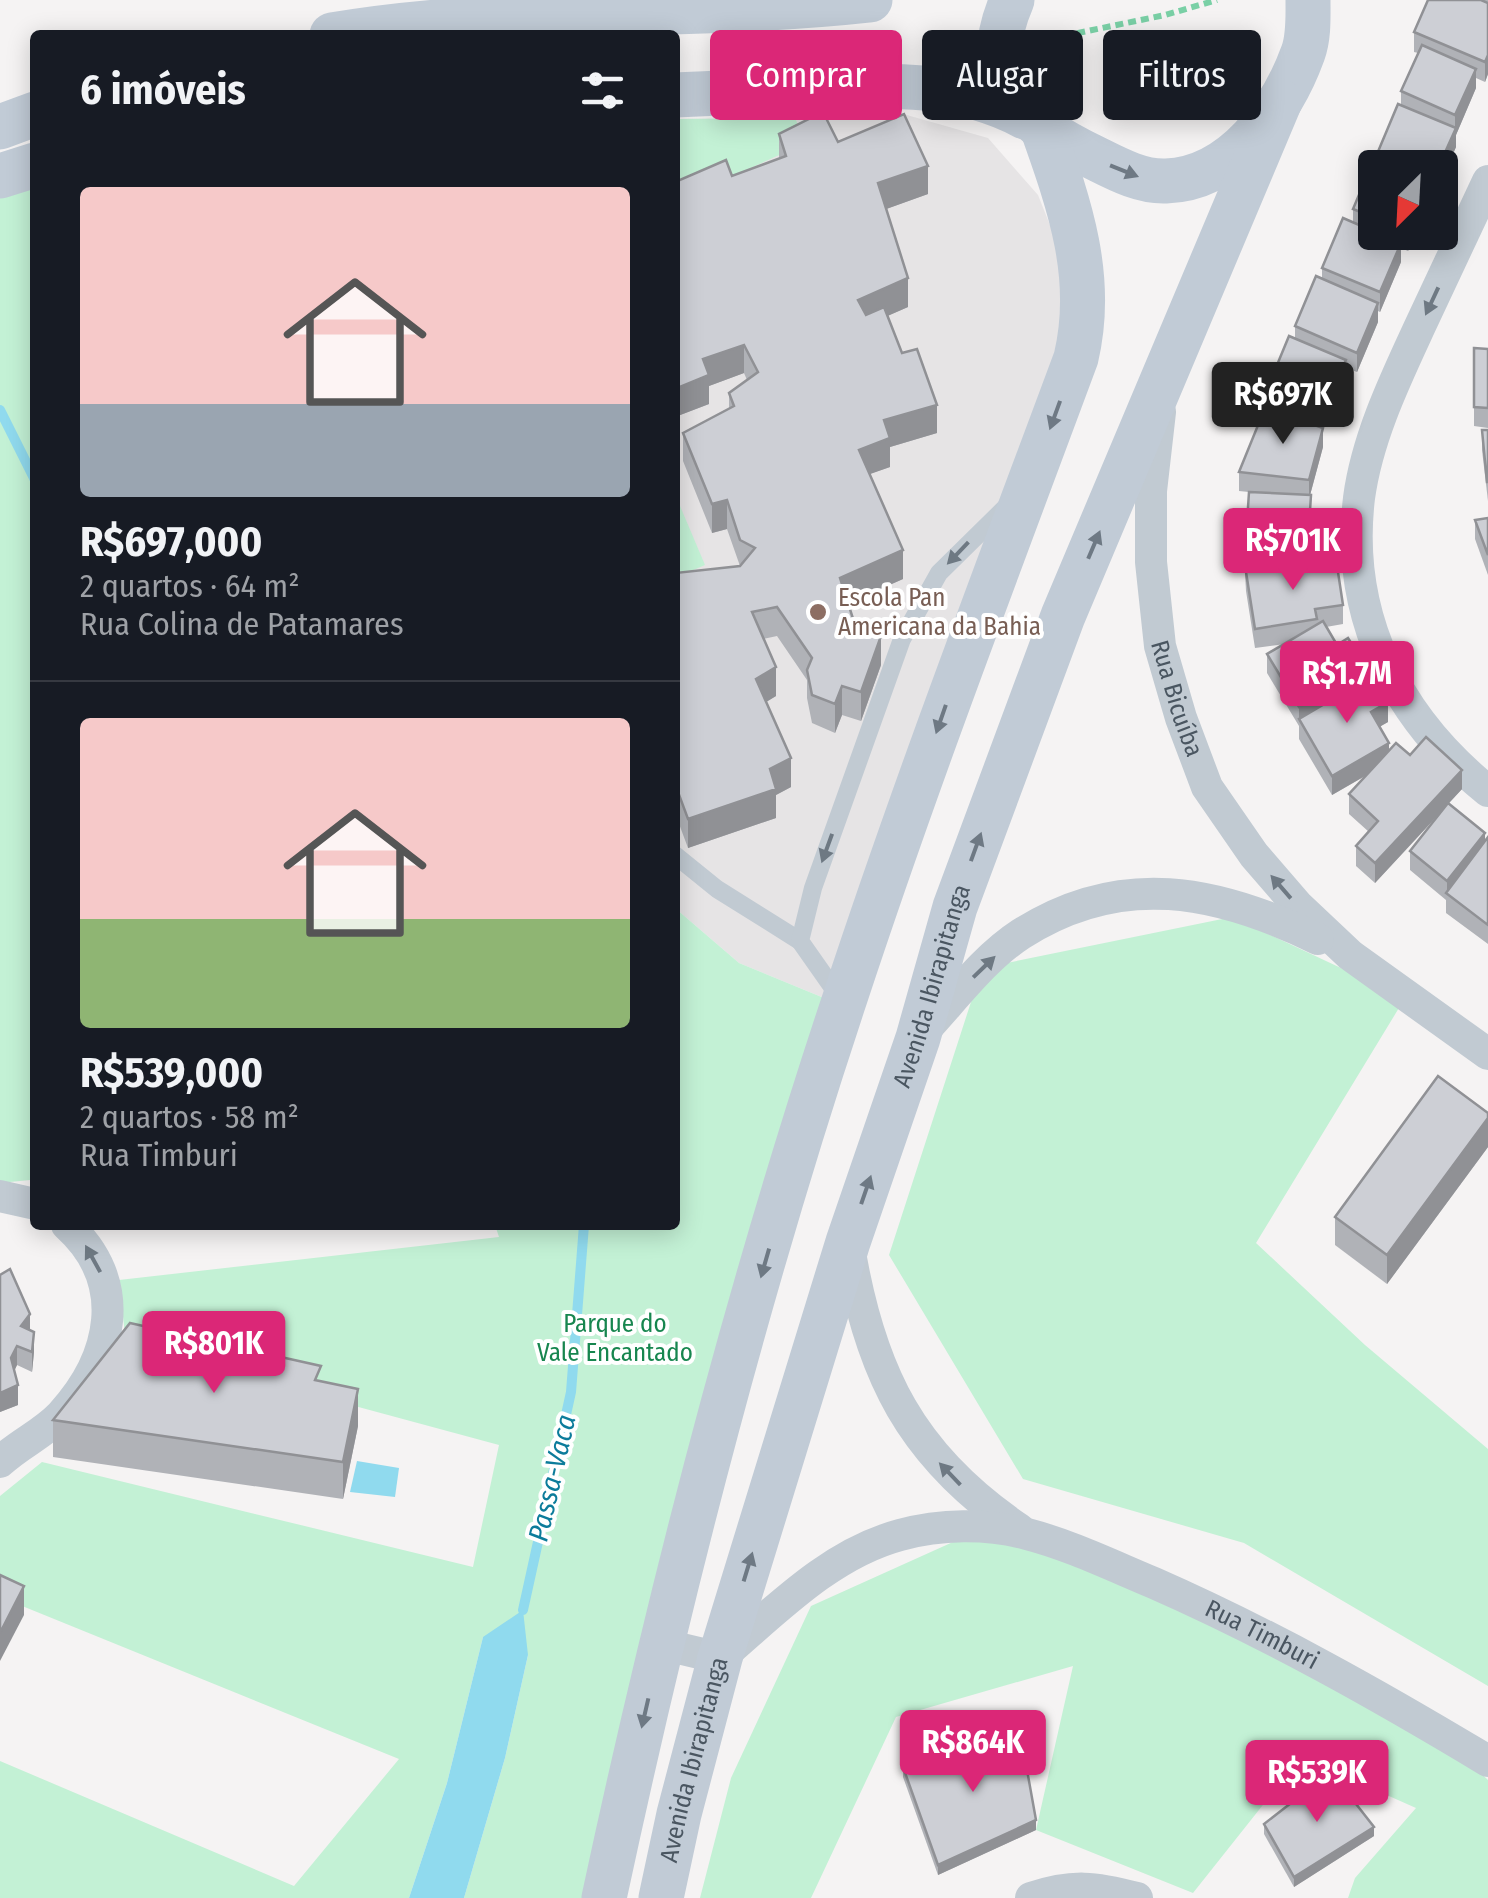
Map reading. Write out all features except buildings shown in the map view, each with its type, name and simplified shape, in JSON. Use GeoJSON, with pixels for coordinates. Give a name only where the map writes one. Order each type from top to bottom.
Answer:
{"type":"FeatureCollection","features":[{"type":"Feature","properties":{"kind":"main road"},"geometry":{"type":"LineString","coordinates":[[371,30],[523,16],[870,0]]}},
{"type":"Feature","properties":{"kind":"main road"},"geometry":{"type":"LineString","coordinates":[[604,1898],[661,1644],[767,1254],[843,1002],[966,646],[1076,358],[1084,322],[1082,276],[1072,219],[1034,124],[1011,97],[1001,61],[1004,25],[1012,0]]}},
{"type":"Feature","properties":{"kind":"main road"},"geometry":{"type":"LineString","coordinates":[[1304,50],[1308,0]]}},
{"type":"Feature","properties":{"kind":"main road"},"geometry":{"type":"LineString","coordinates":[[680,95],[937,87],[983,97],[1123,172],[1151,180],[1176,180],[1206,172],[1232,157],[1280,101],[1329,0]]}},
{"type":"Feature","properties":{"kind":"main road","name":"Avenida Ibirapitanga"},"geometry":{"type":"LineString","coordinates":[[661,1898],[720,1658],[848,1242],[918,1038],[955,907],[1063,616],[1280,101]]}},
{"type":"Feature","properties":{"kind":"street"},"geometry":{"type":"LineString","coordinates":[[1488,181],[1393,384],[1360,497],[1357,549],[1364,603],[1380,657],[1404,703],[1429,734],[1488,792]]}},
{"type":"Feature","properties":{"kind":"street","name":"Rua Bicuíba"},"geometry":{"type":"LineString","coordinates":[[1162,386],[1151,491],[1150,562],[1160,646],[1207,787],[1254,855],[1298,906],[1350,955],[1488,1054]]}},
{"type":"Feature","properties":{"kind":"street","name":"Rua Bicuíba"},"geometry":{"type":"LineString","coordinates":[[918,1038],[982,968],[1019,935],[1069,909],[1120,895],[1168,891],[1224,900],[1350,955]]}},
{"type":"Feature","properties":{"kind":"street"},"geometry":{"type":"LineString","coordinates":[[0,1196],[30,1203]]}},
{"type":"Feature","properties":{"kind":"street"},"geometry":{"type":"LineString","coordinates":[[3,1457],[34,1438],[85,1386],[106,1332],[110,1314],[102,1276],[90,1249],[73,1230]]}},
{"type":"Feature","properties":{"kind":"street","name":"Rua Timburi"},"geometry":{"type":"LineString","coordinates":[[848,1242],[863,1315],[899,1406],[925,1447],[960,1484],[1026,1534]]}},
{"type":"Feature","properties":{"kind":"street","name":"Rua Timburi"},"geometry":{"type":"LineString","coordinates":[[720,1658],[811,1581],[866,1548],[938,1526],[979,1527],[1026,1534],[1226,1615],[1337,1673],[1488,1760]]}},
{"type":"Feature","properties":{"kind":"street"},"geometry":{"type":"LineString","coordinates":[[661,1644],[720,1658]]}},
{"type":"Feature","properties":{"kind":"street"},"geometry":{"type":"LineString","coordinates":[[1031,1898],[1052,1891],[1096,1887],[1137,1898]]}},
{"type":"Feature","properties":{"kind":"lane"},"geometry":{"type":"LineString","coordinates":[[800,941],[813,888],[902,639],[939,572],[1028,486]]}},
{"type":"Feature","properties":{"kind":"lane"},"geometry":{"type":"LineString","coordinates":[[680,860],[717,889],[800,941],[843,1002]]}},
{"type":"Feature","properties":{"kind":"shaded area","name":"Escola Pan Americana da Bahia"},"geometry":{"type":"Polygon","coordinates":[[[902,114],[988,138],[1038,195],[1082,305],[824,998],[739,963],[680,912],[680,119],[902,120],[902,114]]]}},
{"type":"Feature","properties":{"kind":"green space"},"geometry":{"type":"Polygon","coordinates":[[[680,119],[796,120],[806,143],[680,200],[680,119]]]}},
{"type":"Feature","properties":{"kind":"green space"},"geometry":{"type":"Polygon","coordinates":[[[30,189],[30,1180],[0,1183],[0,198],[30,189]]]}},
{"type":"Feature","properties":{"kind":"green space"},"geometry":{"type":"Polygon","coordinates":[[[680,506],[705,565],[680,576],[680,506]]]}},
{"type":"Feature","properties":{"kind":"green space","name":"Parque do Vale Encantado"},"geometry":{"type":"Polygon","coordinates":[[[680,912],[739,963],[824,998],[588,1898],[464,1898],[505,1758],[528,1655],[483,1637],[447,1783],[409,1898],[0,1898],[0,1761],[294,1886],[399,1759],[0,1597],[0,1496],[42,1462],[473,1567],[499,1445],[126,1344],[119,1280],[499,1237],[497,1230],[680,1230],[680,912]]]}},
{"type":"Feature","properties":{"kind":"green space"},"geometry":{"type":"Polygon","coordinates":[[[1232,917],[1405,998],[1256,1243],[1365,1345],[1488,1449],[1488,1686],[1244,1543],[1023,1479],[889,1255],[982,968],[1232,917]]]}},
{"type":"Feature","properties":{"kind":"green space"},"geometry":{"type":"Polygon","coordinates":[[[984,1528],[1204,1596],[1432,1727],[1488,1780],[1488,1898],[1348,1898],[1355,1878],[1416,1808],[1301,1757],[1193,1893],[1036,1830],[1073,1666],[896,1717],[811,1898],[700,1898],[731,1778],[811,1606],[984,1528]]]}},
{"type":"Feature","properties":{"kind":"water"},"geometry":{"type":"Polygon","coordinates":[[[357,1461],[399,1468],[395,1497],[350,1492],[357,1461]]]}},
{"type":"Feature","properties":{"kind":"water"},"geometry":{"type":"Polygon","coordinates":[[[523,1610],[528,1655],[505,1758],[464,1898],[409,1898],[447,1783],[483,1637],[523,1610]]]}},
{"type":"Feature","properties":{"kind":"waterway","name":"Passa-Vaca"},"geometry":{"type":"LineString","coordinates":[[0,410],[30,470]]}},
{"type":"Feature","properties":{"kind":"waterway","name":"Passa-Vaca"},"geometry":{"type":"LineString","coordinates":[[523,1610],[571,1392],[584,1230]]}},
{"type":"Feature","properties":{"kind":"place","name":"Escola Pan Americana da Bahia"},"geometry":{"type":"Point","coordinates":[818,612]}}]}
